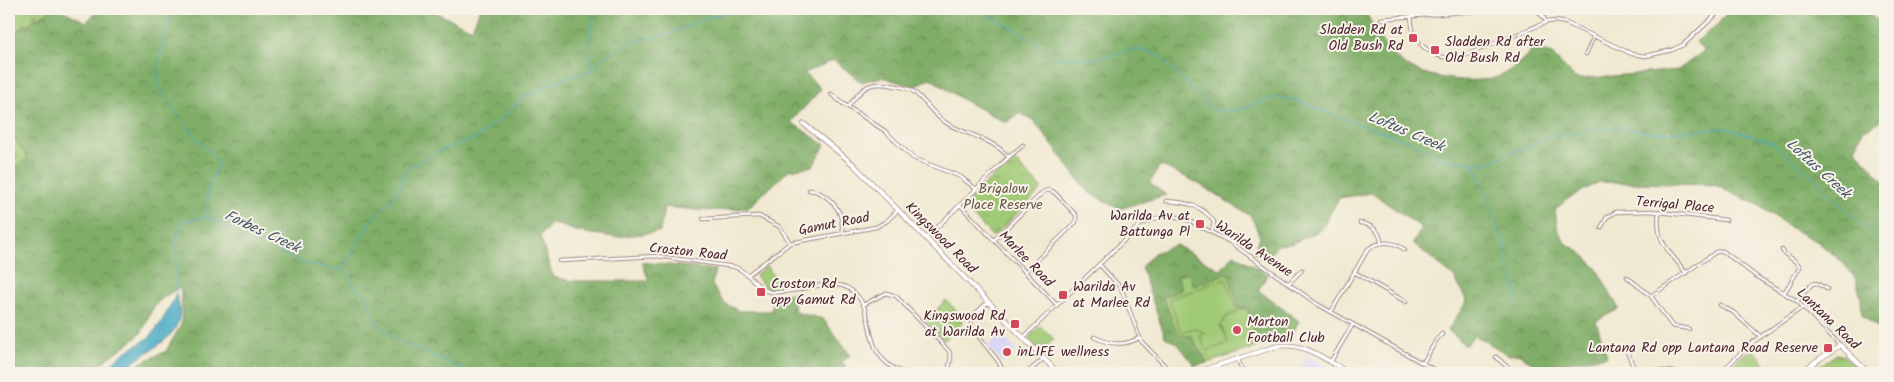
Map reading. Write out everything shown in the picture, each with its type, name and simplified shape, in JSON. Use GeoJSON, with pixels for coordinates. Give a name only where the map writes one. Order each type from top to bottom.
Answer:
{"type":"FeatureCollection","features":[{"type":"Feature","properties":{"kind":"street"},"geometry":{"type":"LineString","coordinates":[[1381,19],[1480,9]]}},
{"type":"Feature","properties":{"kind":"street"},"geometry":{"type":"LineString","coordinates":[[1536,9],[1546,22]]}},
{"type":"Feature","properties":{"kind":"street"},"geometry":{"type":"LineString","coordinates":[[1543,16],[1551,9]]}},
{"type":"Feature","properties":{"kind":"street"},"geometry":{"type":"LineString","coordinates":[[1411,17],[1412,29],[1416,38],[1436,55],[1448,59],[1461,57],[1546,22],[1562,22],[1640,56],[1653,55],[1684,45],[1722,9]]}},
{"type":"Feature","properties":{"kind":"street"},"geometry":{"type":"LineString","coordinates":[[1586,54],[1594,36]]}},
{"type":"Feature","properties":{"kind":"street"},"geometry":{"type":"LineString","coordinates":[[848,107],[860,91],[873,84],[885,84],[909,89],[945,123],[994,143],[1009,157]]}},
{"type":"Feature","properties":{"kind":"street"},"geometry":{"type":"LineString","coordinates":[[831,94],[885,131],[913,158],[964,179],[976,189]]}},
{"type":"Feature","properties":{"kind":"street","name":"Kingswood Road"},"geometry":{"type":"LineString","coordinates":[[804,124],[853,164],[1058,373]]}},
{"type":"Feature","properties":{"kind":"street"},"geometry":{"type":"LineString","coordinates":[[926,238],[1023,145]]}},
{"type":"Feature","properties":{"kind":"street"},"geometry":{"type":"LineString","coordinates":[[810,190],[820,192],[836,208],[840,215],[843,233]]}},
{"type":"Feature","properties":{"kind":"street"},"geometry":{"type":"LineString","coordinates":[[994,240],[1043,192],[1048,190],[1054,192],[1074,213],[1077,220],[1025,272]]}},
{"type":"Feature","properties":{"kind":"street"},"geometry":{"type":"LineString","coordinates":[[1166,201],[1185,202],[1202,210],[1214,222],[1212,232]]}},
{"type":"Feature","properties":{"kind":"street","name":"Marlee Road"},"geometry":{"type":"LineString","coordinates":[[960,205],[1057,305]]}},
{"type":"Feature","properties":{"kind":"street","name":"Gamut Road"},"geometry":{"type":"LineString","coordinates":[[749,274],[790,243],[876,227],[898,210]]}},
{"type":"Feature","properties":{"kind":"street"},"geometry":{"type":"LineString","coordinates":[[1652,296],[1686,272],[1668,253],[1663,243],[1659,227],[1659,211]]}},
{"type":"Feature","properties":{"kind":"street","name":"Terrigal Place"},"geometry":{"type":"LineString","coordinates":[[1601,228],[1607,217],[1616,212],[1659,211],[1726,220]]}},
{"type":"Feature","properties":{"kind":"street"},"geometry":{"type":"LineString","coordinates":[[703,219],[759,216],[780,227],[790,243]]}},
{"type":"Feature","properties":{"kind":"street","name":"Warilda Avenue"},"geometry":{"type":"LineString","coordinates":[[1023,338],[1141,224],[1168,216],[1184,218],[1212,232],[1331,312],[1440,373]]}},
{"type":"Feature","properties":{"kind":"street"},"geometry":{"type":"LineString","coordinates":[[1360,223],[1366,224],[1377,231],[1381,242]]}},
{"type":"Feature","properties":{"kind":"street"},"geometry":{"type":"LineString","coordinates":[[1331,312],[1368,249],[1381,242],[1393,243],[1406,250]]}},
{"type":"Feature","properties":{"kind":"street","name":"Lantana Road"},"geometry":{"type":"LineString","coordinates":[[1686,272],[1720,250],[1756,277],[1797,301],[1869,373]]}},
{"type":"Feature","properties":{"kind":"street"},"geometry":{"type":"LineString","coordinates":[[1782,250],[1784,254],[1798,263],[1800,268],[1784,293]]}},
{"type":"Feature","properties":{"kind":"street","name":"Croston Road"},"geometry":{"type":"LineString","coordinates":[[558,261],[657,256],[731,266],[749,274],[761,288],[774,292],[829,285],[841,286],[851,290],[863,305]]}},
{"type":"Feature","properties":{"kind":"street"},"geometry":{"type":"LineString","coordinates":[[1099,264],[1121,288],[1139,338],[1172,373]]}},
{"type":"Feature","properties":{"kind":"street"},"geometry":{"type":"LineString","coordinates":[[1288,284],[1302,270]]}},
{"type":"Feature","properties":{"kind":"street"},"geometry":{"type":"LineString","coordinates":[[1354,272],[1406,302]]}},
{"type":"Feature","properties":{"kind":"street"},"geometry":{"type":"LineString","coordinates":[[1627,277],[1652,296],[1672,326],[1689,329]]}},
{"type":"Feature","properties":{"kind":"street"},"geometry":{"type":"LineString","coordinates":[[1797,301],[1814,283],[1827,289]]}},
{"type":"Feature","properties":{"kind":"street"},"geometry":{"type":"LineString","coordinates":[[904,373],[886,363],[875,350],[863,305],[886,293],[896,296],[949,351],[948,373]]}},
{"type":"Feature","properties":{"kind":"street"},"geometry":{"type":"LineString","coordinates":[[988,302],[972,318],[970,324],[973,331],[998,361],[1004,373]]}},
{"type":"Feature","properties":{"kind":"street"},"geometry":{"type":"LineString","coordinates":[[1720,305],[1733,312],[1761,337]]}},
{"type":"Feature","properties":{"kind":"street"},"geometry":{"type":"LineString","coordinates":[[1720,373],[1746,348],[1803,307]]}},
{"type":"Feature","properties":{"kind":"street"},"geometry":{"type":"LineString","coordinates":[[1330,363],[1353,324]]}},
{"type":"Feature","properties":{"kind":"street"},"geometry":{"type":"LineString","coordinates":[[1423,363],[1442,334]]}},
{"type":"Feature","properties":{"kind":"street"},"geometry":{"type":"LineString","coordinates":[[1094,337],[1110,343],[1121,344],[1139,338]]}},
{"type":"Feature","properties":{"kind":"street"},"geometry":{"type":"LineString","coordinates":[[1194,373],[1274,347],[1286,345],[1306,349],[1349,373]]}},
{"type":"Feature","properties":{"kind":"street"},"geometry":{"type":"LineString","coordinates":[[1799,373],[1840,345]]}},
{"type":"Feature","properties":{"kind":"street"},"geometry":{"type":"LineString","coordinates":[[1627,351],[1636,373]]}},
{"type":"Feature","properties":{"kind":"street"},"geometry":{"type":"LineString","coordinates":[[1496,357],[1514,373]]}},
{"type":"Feature","properties":{"kind":"street"},"geometry":{"type":"LineString","coordinates":[[1027,373],[1043,359]]}},
{"type":"Feature","properties":{"kind":"street"},"geometry":{"type":"LineString","coordinates":[[1238,359],[1243,373]]}},
{"type":"Feature","properties":{"kind":"street"},"geometry":{"type":"LineString","coordinates":[[1640,373],[1656,370],[1683,373]]}},
{"type":"Feature","properties":{"kind":"shaded area"},"geometry":{"type":"Polygon","coordinates":[[[1000,334],[1016,349],[1002,363],[988,346],[1000,334]]]}},
{"type":"Feature","properties":{"kind":"shaded area"},"geometry":{"type":"Polygon","coordinates":[[[1307,356],[1338,373],[1299,373],[1307,356]]]}},
{"type":"Feature","properties":{"kind":"green space"},"geometry":{"type":"Polygon","coordinates":[[[9,9],[52,9],[9,36],[9,9]]]}},
{"type":"Feature","properties":{"kind":"green space"},"geometry":{"type":"Polygon","coordinates":[[[52,9],[60,9],[86,22],[99,9],[428,9],[472,29],[480,9],[1315,9],[1317,12],[1336,15],[1356,11],[1368,16],[1392,54],[1402,63],[1422,73],[1448,79],[1475,80],[1502,75],[1517,65],[1534,49],[1552,54],[1575,78],[1580,79],[1678,70],[1704,51],[1696,42],[1718,24],[1730,9],[1866,9],[1873,18],[1885,22],[1885,118],[1863,131],[1855,149],[1885,183],[1885,331],[1862,316],[1861,298],[1856,279],[1842,262],[1818,242],[1794,230],[1758,205],[1714,185],[1599,182],[1566,200],[1555,211],[1558,229],[1565,243],[1579,251],[1595,266],[1619,309],[1596,321],[1607,356],[1536,367],[1520,354],[1509,355],[1474,335],[1466,346],[1448,330],[1467,301],[1454,277],[1413,243],[1422,228],[1372,193],[1339,198],[1321,230],[1291,244],[1277,245],[1267,260],[1253,252],[1260,237],[1251,216],[1194,181],[1160,165],[1150,183],[1166,195],[1119,209],[1087,191],[1034,121],[1020,113],[1006,123],[960,98],[930,78],[915,87],[882,77],[861,82],[834,60],[804,73],[821,89],[791,122],[825,145],[813,166],[789,170],[748,208],[708,211],[664,207],[660,232],[615,237],[579,232],[552,223],[540,236],[553,277],[572,281],[649,281],[642,262],[715,270],[712,285],[724,303],[739,311],[771,311],[775,295],[793,293],[795,312],[823,319],[850,355],[842,362],[851,373],[130,373],[139,364],[166,351],[181,325],[180,287],[164,297],[155,306],[137,337],[88,373],[9,373],[9,171],[27,158],[9,131],[9,36],[52,9]]]}},
{"type":"Feature","properties":{"kind":"green space"},"geometry":{"type":"Polygon","coordinates":[[[9,131],[28,158],[9,171],[9,131]]]}},
{"type":"Feature","properties":{"kind":"green space","name":"Brigalow Place Reserve"},"geometry":{"type":"Polygon","coordinates":[[[1012,158],[1042,189],[993,237],[963,206],[1012,158]]]}},
{"type":"Feature","properties":{"kind":"green space"},"geometry":{"type":"Polygon","coordinates":[[[1176,245],[1221,270],[1234,254],[1268,275],[1258,290],[1299,321],[1289,339],[1259,346],[1247,308],[1240,310],[1177,277],[1182,290],[1163,297],[1191,336],[1207,363],[1195,366],[1177,343],[1165,337],[1141,267],[1154,253],[1176,245]]]}},
{"type":"Feature","properties":{"kind":"green space"},"geometry":{"type":"Polygon","coordinates":[[[767,265],[780,287],[767,289],[755,276],[767,265]]]}},
{"type":"Feature","properties":{"kind":"green space"},"geometry":{"type":"Polygon","coordinates":[[[1188,272],[1194,286],[1228,273],[1240,310],[1247,308],[1259,346],[1207,363],[1191,336],[1178,335],[1163,297],[1182,290],[1177,276],[1188,272]]]}},
{"type":"Feature","properties":{"kind":"green space"},"geometry":{"type":"Polygon","coordinates":[[[1226,279],[1238,312],[1226,317],[1220,327],[1222,327],[1228,343],[1206,351],[1200,335],[1206,333],[1195,328],[1181,332],[1169,299],[1226,279]]]}},
{"type":"Feature","properties":{"kind":"green space"},"geometry":{"type":"Polygon","coordinates":[[[946,300],[959,313],[962,323],[944,341],[925,321],[946,300]]]}},
{"type":"Feature","properties":{"kind":"green space"},"geometry":{"type":"Polygon","coordinates":[[[1040,326],[1054,339],[1041,352],[1028,338],[1040,326]]]}},
{"type":"Feature","properties":{"kind":"green space"},"geometry":{"type":"Polygon","coordinates":[[[1751,347],[1773,373],[1730,373],[1728,370],[1751,347]]]}},
{"type":"Feature","properties":{"kind":"green space"},"geometry":{"type":"Polygon","coordinates":[[[1837,354],[1844,356],[1862,373],[1809,373],[1837,354]]]}},
{"type":"Feature","properties":{"kind":"water"},"geometry":{"type":"Polygon","coordinates":[[[176,295],[179,306],[177,325],[166,339],[121,373],[99,373],[124,353],[150,337],[162,321],[176,295]]]}},
{"type":"Feature","properties":{"kind":"waterway"},"geometry":{"type":"LineString","coordinates":[[172,9],[159,59],[158,85],[178,116],[219,163],[208,188],[206,216]]}},
{"type":"Feature","properties":{"kind":"waterway"},"geometry":{"type":"LineString","coordinates":[[591,71],[588,45],[595,9]]}},
{"type":"Feature","properties":{"kind":"waterway"},"geometry":{"type":"LineString","coordinates":[[342,270],[372,219],[391,201],[400,186],[405,170],[438,151],[475,139],[503,117],[523,97],[562,79],[591,71],[602,58],[635,41],[669,34],[709,17],[727,12],[730,9]]}},
{"type":"Feature","properties":{"kind":"waterway","name":"Loftus Creek"},"geometry":{"type":"LineString","coordinates":[[976,9],[1024,34],[1054,57],[1095,59],[1135,49],[1157,54],[1214,111],[1238,110],[1276,97],[1295,100],[1409,141],[1447,160],[1486,164],[1545,138],[1617,127],[1656,133],[1727,128],[1772,142],[1812,176],[1842,207],[1885,244]]}},
{"type":"Feature","properties":{"kind":"waterway"},"geometry":{"type":"LineString","coordinates":[[1472,162],[1482,182],[1505,246],[1507,263],[1517,293],[1517,305]]}},
{"type":"Feature","properties":{"kind":"waterway","name":"Forbes Creek"},"geometry":{"type":"LineString","coordinates":[[176,296],[176,239],[183,221],[206,217],[289,257],[311,265],[342,270],[350,277],[353,285],[365,294],[377,323],[397,340],[473,373]]}},
{"type":"Feature","properties":{"kind":"place","name":"Sladden Rd at Old Bush Rd"},"geometry":{"type":"Point","coordinates":[1413,38]}},
{"type":"Feature","properties":{"kind":"place","name":"Sladden Rd after Old Bush Rd"},"geometry":{"type":"Point","coordinates":[1435,50]}},
{"type":"Feature","properties":{"kind":"place","name":"Warilda Av at Battunga Pl"},"geometry":{"type":"Point","coordinates":[1200,224]}},
{"type":"Feature","properties":{"kind":"place","name":"Croston Rd opp Gamut Rd"},"geometry":{"type":"Point","coordinates":[761,292]}},
{"type":"Feature","properties":{"kind":"place","name":"Warilda Av at Marlee Rd"},"geometry":{"type":"Point","coordinates":[1063,295]}},
{"type":"Feature","properties":{"kind":"place","name":"Kingswood Rd at Warilda Av"},"geometry":{"type":"Point","coordinates":[1015,324]}},
{"type":"Feature","properties":{"kind":"place","name":"Marton Football Club"},"geometry":{"type":"Point","coordinates":[1237,330]}},
{"type":"Feature","properties":{"kind":"place","name":"Lantana Rd opp Lantana Road Reserve"},"geometry":{"type":"Point","coordinates":[1828,348]}},
{"type":"Feature","properties":{"kind":"place","name":"inLIFE wellness"},"geometry":{"type":"Point","coordinates":[1007,352]}}]}
